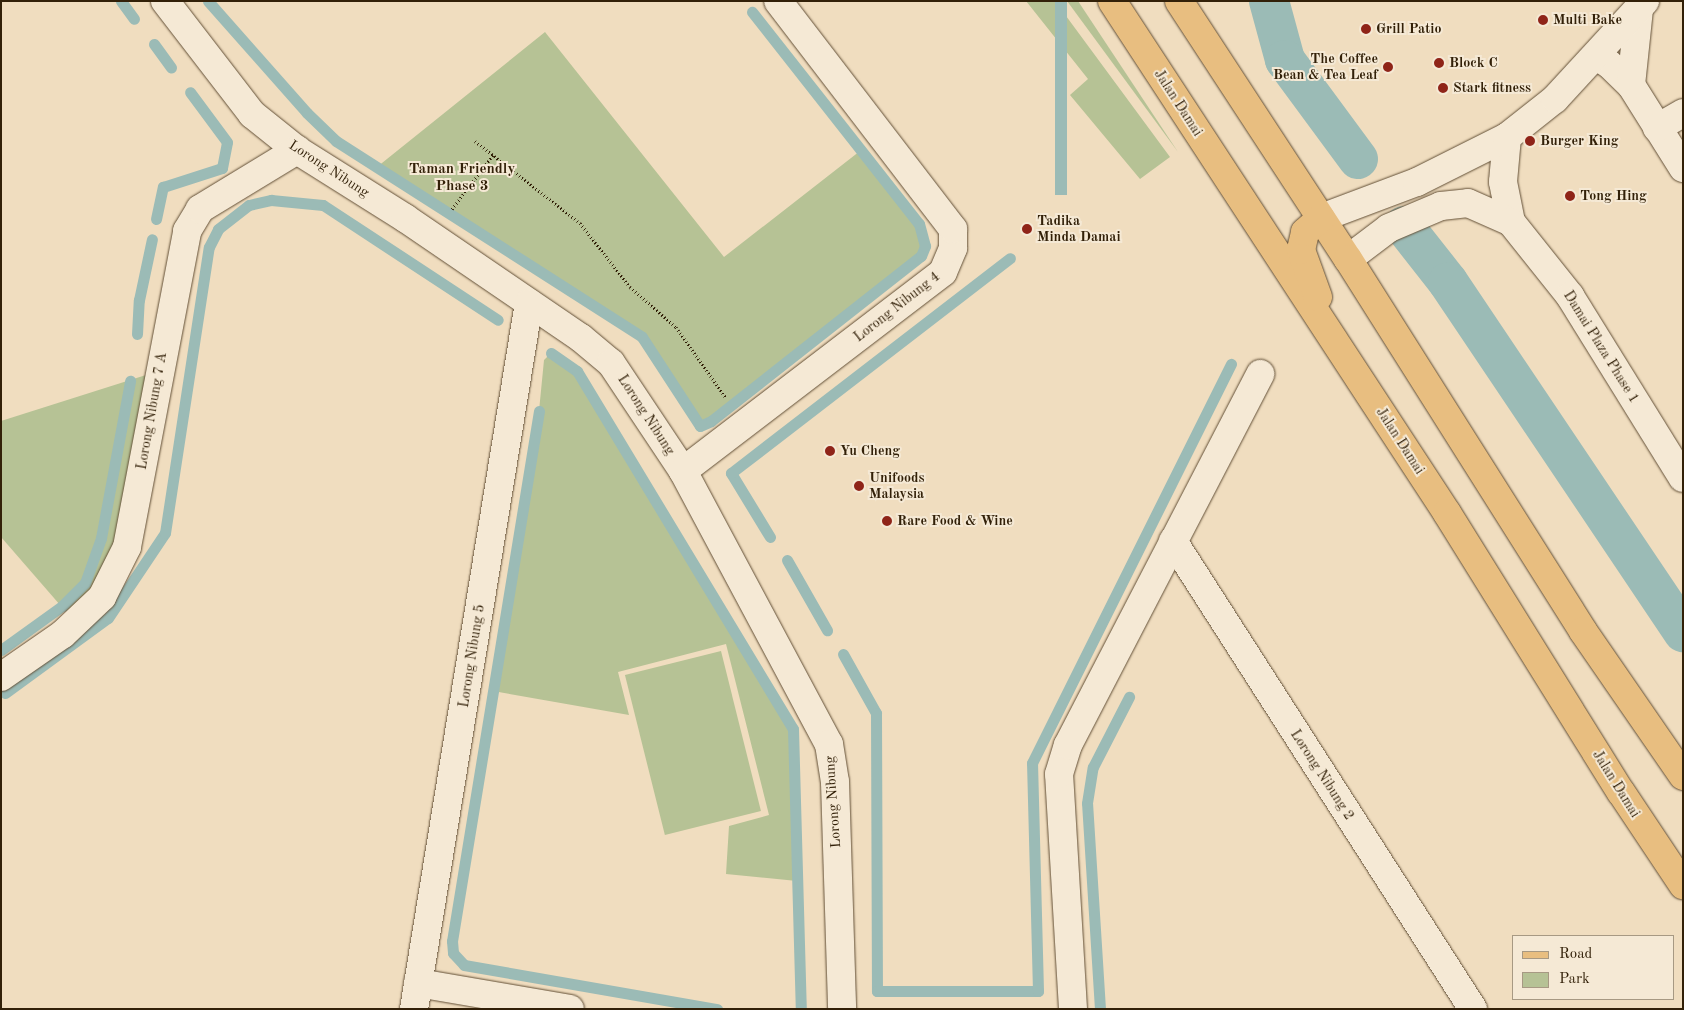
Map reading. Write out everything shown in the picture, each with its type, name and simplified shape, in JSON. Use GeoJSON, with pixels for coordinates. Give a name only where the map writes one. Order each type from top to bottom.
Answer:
{"type":"FeatureCollection","features":[{"type":"Feature","properties":{"kind":"main road","name":"Jalan Damai"},"geometry":{"type":"LineString","coordinates":[[1112,1],[1447,513],[1621,792],[1683,885]]}},
{"type":"Feature","properties":{"kind":"main road"},"geometry":{"type":"LineString","coordinates":[[1179,1],[1348,259],[1582,631],[1683,776]]}},
{"type":"Feature","properties":{"kind":"main road"},"geometry":{"type":"LineString","coordinates":[[1321,218],[1305,232],[1301,250],[1334,341]]}},
{"type":"Feature","properties":{"kind":"street","name":"Lorong Nibung"},"geometry":{"type":"LineString","coordinates":[[165,1],[252,114],[297,150],[405,218],[581,338],[612,363],[683,471],[828,744],[834,782],[842,1009]]}},
{"type":"Feature","properties":{"kind":"street","name":"Lorong Nibung 4"},"geometry":{"type":"LineString","coordinates":[[683,471],[943,272],[953,248],[953,229],[778,1]]}},
{"type":"Feature","properties":{"kind":"street"},"geometry":{"type":"LineString","coordinates":[[1321,218],[1418,182],[1507,137],[1555,99],[1642,5]]}},
{"type":"Feature","properties":{"kind":"street"},"geometry":{"type":"LineString","coordinates":[[1631,85],[1642,5]]}},
{"type":"Feature","properties":{"kind":"street"},"geometry":{"type":"LineString","coordinates":[[1596,56],[1609,64],[1631,85],[1683,168]]}},
{"type":"Feature","properties":{"kind":"street"},"geometry":{"type":"LineString","coordinates":[[1657,128],[1683,113]]}},
{"type":"Feature","properties":{"kind":"street","name":"Damai Plaza Phase 1"},"geometry":{"type":"LineString","coordinates":[[1507,137],[1503,182],[1511,222],[1570,296],[1683,478]]}},
{"type":"Feature","properties":{"kind":"street","name":"Lorong Nibung 7 A"},"geometry":{"type":"LineString","coordinates":[[1,677],[63,634],[102,596],[127,547],[164,344],[191,224],[200,209],[228,189],[297,150]]}},
{"type":"Feature","properties":{"kind":"street","name":"Damai Plaza Phase 1"},"geometry":{"type":"LineString","coordinates":[[1348,259],[1389,228],[1441,206],[1468,203],[1511,222]]}},
{"type":"Feature","properties":{"kind":"street","name":"Lorong Nibung 5"},"geometry":{"type":"LineString","coordinates":[[416,996],[529,303]]}},
{"type":"Feature","properties":{"kind":"street"},"geometry":{"type":"LineString","coordinates":[[1073,1009],[1059,774],[1068,745],[1260,374]]}},
{"type":"Feature","properties":{"kind":"street","name":"Lorong Nibung 2"},"geometry":{"type":"LineString","coordinates":[[1173,541],[1473,1009]]}},
{"type":"Feature","properties":{"kind":"street"},"geometry":{"type":"LineString","coordinates":[[416,996],[570,1009]]}},
{"type":"Feature","properties":{"kind":"path"},"geometry":{"type":"LineString","coordinates":[[475,141],[580,223],[630,287],[676,327],[728,400]]}},
{"type":"Feature","properties":{"kind":"path"},"geometry":{"type":"LineString","coordinates":[[452,209],[493,155]]}},
{"type":"Feature","properties":{"kind":"green space"},"geometry":{"type":"Polygon","coordinates":[[[1026,1],[1055,1],[1170,157],[1140,179],[1070,95],[1088,79],[1026,1]]]}},
{"type":"Feature","properties":{"kind":"green space"},"geometry":{"type":"Polygon","coordinates":[[[1067,1],[1078,1],[1178,152],[1067,1]]]}},
{"type":"Feature","properties":{"kind":"green space"},"geometry":{"type":"Polygon","coordinates":[[[545,32],[724,257],[860,151],[919,224],[925,246],[921,256],[711,421],[700,426],[642,337],[377,167],[545,32]]]}},
{"type":"Feature","properties":{"kind":"green space"},"geometry":{"type":"Polygon","coordinates":[[[551,353],[577,371],[793,729],[797,881],[726,874],[729,826],[769,815],[726,644],[618,672],[629,715],[493,691],[539,411],[544,360],[551,353]]]}},
{"type":"Feature","properties":{"kind":"green space"},"geometry":{"type":"Polygon","coordinates":[[[146,375],[117,542],[93,590],[67,613],[1,537],[1,421],[146,375]]]}},
{"type":"Feature","properties":{"kind":"green space"},"geometry":{"type":"Polygon","coordinates":[[[721,651],[761,811],[665,835],[625,675],[721,651]]]}},
{"type":"Feature","properties":{"kind":"water"},"geometry":{"type":"Polygon","coordinates":[[[1055,1],[1067,1],[1067,195],[1055,195],[1055,1]]]}},
{"type":"Feature","properties":{"kind":"waterway"},"geometry":{"type":"LineString","coordinates":[[121,1],[134,19]]}},
{"type":"Feature","properties":{"kind":"waterway"},"geometry":{"type":"LineString","coordinates":[[208,1],[307,113],[336,141],[642,337],[700,426],[711,421],[921,256],[925,246],[919,224],[752,12]]}},
{"type":"Feature","properties":{"kind":"waterway"},"geometry":{"type":"LineString","coordinates":[[1269,1],[1285,60],[1358,159]]}},
{"type":"Feature","properties":{"kind":"waterway"},"geometry":{"type":"LineString","coordinates":[[154,44],[171,67]]}},
{"type":"Feature","properties":{"kind":"waterway"},"geometry":{"type":"LineString","coordinates":[[156,219],[163,187],[222,168],[227,142],[190,92]]}},
{"type":"Feature","properties":{"kind":"waterway"},"geometry":{"type":"LineString","coordinates":[[5,693],[108,618],[165,533],[209,247],[218,229],[249,205],[271,200],[323,205],[498,320]]}},
{"type":"Feature","properties":{"kind":"waterway"},"geometry":{"type":"LineString","coordinates":[[1404,226],[1448,282],[1683,632]]}},
{"type":"Feature","properties":{"kind":"waterway"},"geometry":{"type":"LineString","coordinates":[[137,334],[139,300],[152,239]]}},
{"type":"Feature","properties":{"kind":"waterway"},"geometry":{"type":"LineString","coordinates":[[770,537],[731,473],[1010,258]]}},
{"type":"Feature","properties":{"kind":"waterway"},"geometry":{"type":"LineString","coordinates":[[551,353],[577,371],[793,729],[801,1009]]}},
{"type":"Feature","properties":{"kind":"waterway"},"geometry":{"type":"LineString","coordinates":[[843,654],[876,713],[877,991],[1038,991],[1032,763],[1231,364]]}},
{"type":"Feature","properties":{"kind":"waterway"},"geometry":{"type":"LineString","coordinates":[[1,650],[62,606],[85,583],[101,538],[130,381]]}},
{"type":"Feature","properties":{"kind":"waterway"},"geometry":{"type":"LineString","coordinates":[[539,411],[452,941],[453,953],[464,965],[717,1009]]}},
{"type":"Feature","properties":{"kind":"waterway"},"geometry":{"type":"LineString","coordinates":[[787,560],[827,630]]}},
{"type":"Feature","properties":{"kind":"waterway"},"geometry":{"type":"LineString","coordinates":[[1100,1009],[1087,803],[1093,767],[1129,697]]}},
{"type":"Feature","properties":{"kind":"place","name":"Multi Bake"},"geometry":{"type":"Point","coordinates":[1543,20]}},
{"type":"Feature","properties":{"kind":"place","name":"Grill Patio"},"geometry":{"type":"Point","coordinates":[1366,29]}},
{"type":"Feature","properties":{"kind":"place","name":"Block C"},"geometry":{"type":"Point","coordinates":[1439,63]}},
{"type":"Feature","properties":{"kind":"place","name":"The Coffee Bean & Tea Leaf"},"geometry":{"type":"Point","coordinates":[1388,67]}},
{"type":"Feature","properties":{"kind":"place","name":"Stark fitness"},"geometry":{"type":"Point","coordinates":[1443,88]}},
{"type":"Feature","properties":{"kind":"place","name":"Burger King"},"geometry":{"type":"Point","coordinates":[1530,141]}},
{"type":"Feature","properties":{"kind":"place","name":"Tong Hing"},"geometry":{"type":"Point","coordinates":[1570,196]}},
{"type":"Feature","properties":{"kind":"place","name":"Tadika Minda Damai"},"geometry":{"type":"Point","coordinates":[1027,229]}},
{"type":"Feature","properties":{"kind":"place","name":"Yu Cheng"},"geometry":{"type":"Point","coordinates":[830,451]}},
{"type":"Feature","properties":{"kind":"place","name":"Unifoods Malaysia"},"geometry":{"type":"Point","coordinates":[859,486]}},
{"type":"Feature","properties":{"kind":"place","name":"Rare Food & Wine"},"geometry":{"type":"Point","coordinates":[887,521]}},
{"type":"Feature","properties":{"kind":"district","name":"Taman Friendly Phase 3"},"geometry":{"type":"Point","coordinates":[462,178]}}]}
